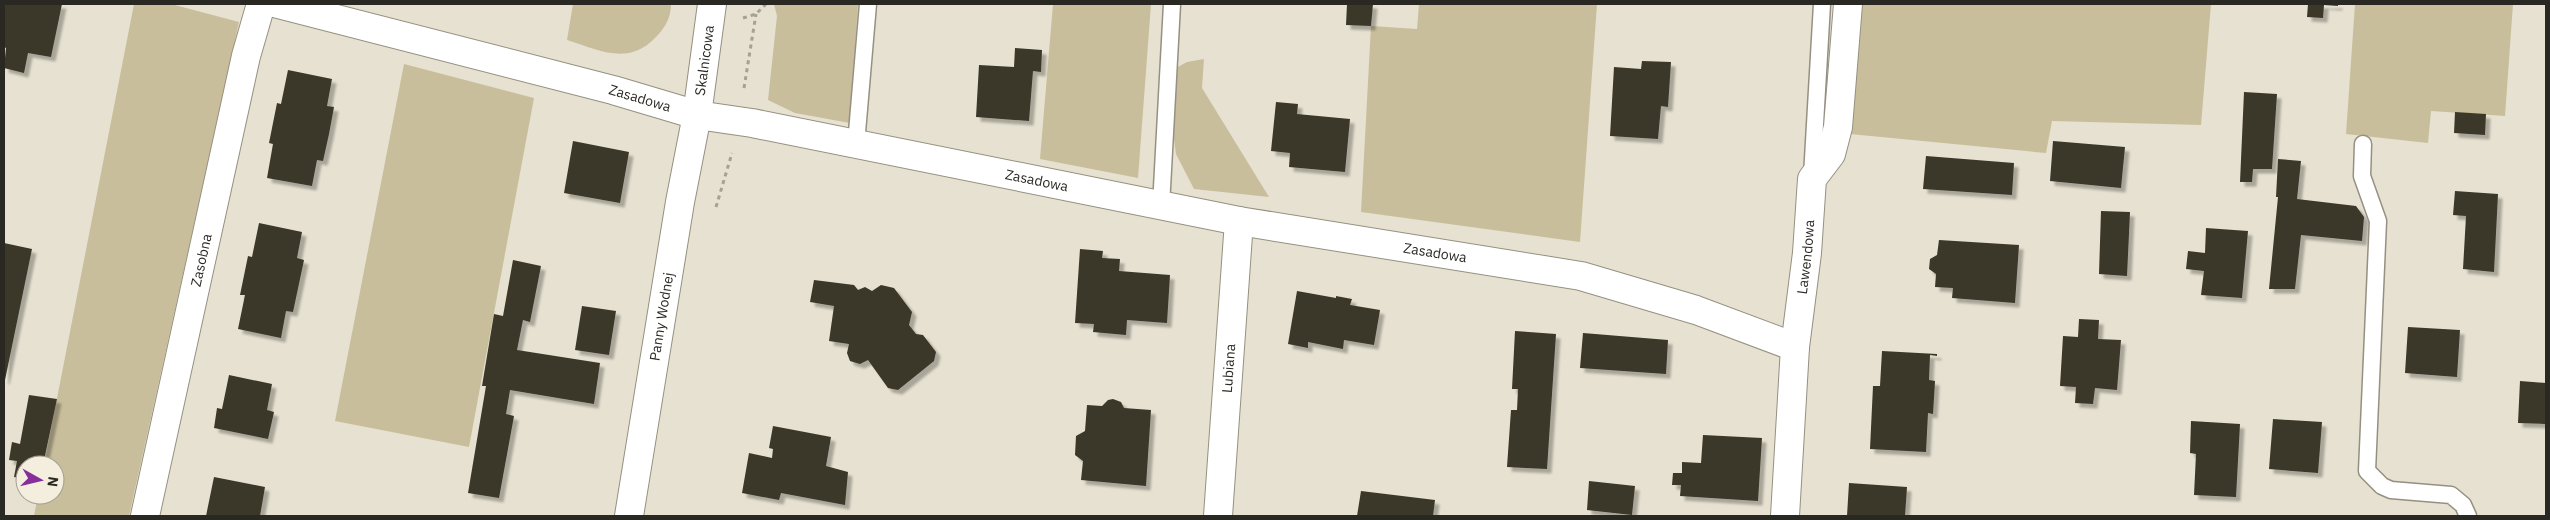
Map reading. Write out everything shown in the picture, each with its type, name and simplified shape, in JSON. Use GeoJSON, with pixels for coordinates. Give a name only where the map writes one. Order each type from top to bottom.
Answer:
{"type":"FeatureCollection","features":[{"type":"Feature","properties":{"kind":"street","name":"Zasobna"},"geometry":{"type":"LineString","coordinates":[[146,516],[246,56],[261,4]]}},
{"type":"Feature","properties":{"kind":"street","name":"Zasadowa"},"geometry":{"type":"LineString","coordinates":[[278,4],[614,90],[697,115],[752,123],[1239,222],[1581,276],[1696,310],[1795,348]]}},
{"type":"Feature","properties":{"kind":"street","name":"Skalnicowa"},"geometry":{"type":"LineString","coordinates":[[697,115],[712,4]]}},
{"type":"Feature","properties":{"kind":"street"},"geometry":{"type":"LineString","coordinates":[[1812,179],[1831,154],[1838,127],[1848,4]]}},
{"type":"Feature","properties":{"kind":"street","name":"Panny Wodnej"},"geometry":{"type":"LineString","coordinates":[[629,516],[680,202],[697,115]]}},
{"type":"Feature","properties":{"kind":"street","name":"Lawendowa"},"geometry":{"type":"LineString","coordinates":[[1785,516],[1795,348],[1812,179]]}},
{"type":"Feature","properties":{"kind":"street","name":"Lubiana"},"geometry":{"type":"LineString","coordinates":[[1218,516],[1239,222]]}},
{"type":"Feature","properties":{"kind":"lane"},"geometry":{"type":"LineString","coordinates":[[856,144],[868,4]]}},
{"type":"Feature","properties":{"kind":"lane"},"geometry":{"type":"LineString","coordinates":[[1160,206],[1172,4]]}},
{"type":"Feature","properties":{"kind":"lane"},"geometry":{"type":"LineString","coordinates":[[1812,179],[1822,4]]}},
{"type":"Feature","properties":{"kind":"lane"},"geometry":{"type":"LineString","coordinates":[[2363,144],[2362,176],[2378,221],[2367,471],[2382,486],[2391,490],[2452,495],[2463,505],[2468,516]]}},
{"type":"Feature","properties":{"kind":"path"},"geometry":{"type":"LineString","coordinates":[[739,19],[756,14],[766,4]]}},
{"type":"Feature","properties":{"kind":"path"},"geometry":{"type":"LineString","coordinates":[[742,94],[756,14]]}},
{"type":"Feature","properties":{"kind":"shaded area"},"geometry":{"type":"Polygon","coordinates":[[[134,4],[171,4],[239,22],[129,516],[34,516],[36,505],[65,505],[65,455],[46,455],[134,4]]]}},
{"type":"Feature","properties":{"kind":"shaded area"},"geometry":{"type":"Polygon","coordinates":[[[573,4],[671,4],[667,22],[655,38],[645,47],[624,54],[602,51],[567,40],[573,4]]]}},
{"type":"Feature","properties":{"kind":"shaded area"},"geometry":{"type":"Polygon","coordinates":[[[774,4],[858,4],[850,123],[795,113],[768,100],[777,16],[774,4]]]}},
{"type":"Feature","properties":{"kind":"shaded area"},"geometry":{"type":"Polygon","coordinates":[[[1053,4],[1151,4],[1138,178],[1040,159],[1053,4]]]}},
{"type":"Feature","properties":{"kind":"shaded area"},"geometry":{"type":"Polygon","coordinates":[[[1419,4],[1597,4],[1580,242],[1361,212],[1371,26],[1417,29],[1419,4]]]}},
{"type":"Feature","properties":{"kind":"shaded area"},"geometry":{"type":"Polygon","coordinates":[[[1860,4],[2211,4],[2201,125],[2052,121],[2046,153],[1850,134],[1860,4]]]}},
{"type":"Feature","properties":{"kind":"shaded area"},"geometry":{"type":"Polygon","coordinates":[[[2355,4],[2513,4],[2505,116],[2431,111],[2428,143],[2346,134],[2355,4]]]}},
{"type":"Feature","properties":{"kind":"shaded area"},"geometry":{"type":"Polygon","coordinates":[[[1204,59],[1202,88],[1269,197],[1194,189],[1176,154],[1172,125],[1176,68],[1187,62],[1204,59]]]}},
{"type":"Feature","properties":{"kind":"shaded area"},"geometry":{"type":"Polygon","coordinates":[[[404,64],[534,98],[469,447],[335,421],[404,64]]]}},
{"type":"Feature","properties":{"kind":"building"},"geometry":{"type":"Polygon","coordinates":[[[4,4],[62,4],[51,57],[28,53],[24,73],[4,68],[6,48],[4,47],[4,4]]]}},
{"type":"Feature","properties":{"kind":"building"},"geometry":{"type":"Polygon","coordinates":[[[1347,4],[1373,4],[1371,26],[1346,25],[1347,4]]]}},
{"type":"Feature","properties":{"kind":"building"},"geometry":{"type":"Polygon","coordinates":[[[2308,4],[2338,4],[2338,6],[2324,5],[2323,18],[2307,17],[2308,4]]]}},
{"type":"Feature","properties":{"kind":"building"},"geometry":{"type":"Polygon","coordinates":[[[1015,48],[1042,50],[1041,72],[1033,71],[1029,121],[976,117],[979,65],[1014,67],[1015,48]]]}},
{"type":"Feature","properties":{"kind":"building"},"geometry":{"type":"Polygon","coordinates":[[[1642,61],[1671,62],[1668,107],[1661,106],[1658,139],[1610,136],[1614,67],[1641,69],[1642,61]]]}},
{"type":"Feature","properties":{"kind":"building"},"geometry":{"type":"Polygon","coordinates":[[[288,70],[332,79],[327,106],[334,107],[329,134],[323,161],[317,160],[312,186],[267,178],[273,144],[269,143],[277,103],[281,104],[288,70]]]}},
{"type":"Feature","properties":{"kind":"building"},"geometry":{"type":"Polygon","coordinates":[[[2244,92],[2277,94],[2272,169],[2253,169],[2252,182],[2240,182],[2244,92]]]}},
{"type":"Feature","properties":{"kind":"building"},"geometry":{"type":"Polygon","coordinates":[[[1276,102],[1298,104],[1297,114],[1350,119],[1345,172],[1289,167],[1290,153],[1271,151],[1276,102]]]}},
{"type":"Feature","properties":{"kind":"building"},"geometry":{"type":"Polygon","coordinates":[[[2455,112],[2486,114],[2485,135],[2454,133],[2455,112]]]}},
{"type":"Feature","properties":{"kind":"building"},"geometry":{"type":"Polygon","coordinates":[[[573,141],[629,152],[620,203],[564,193],[573,141]]]}},
{"type":"Feature","properties":{"kind":"building"},"geometry":{"type":"Polygon","coordinates":[[[2053,141],[2125,147],[2121,188],[2050,181],[2053,141]]]}},
{"type":"Feature","properties":{"kind":"building"},"geometry":{"type":"Polygon","coordinates":[[[1926,156],[2014,163],[2012,195],[1923,189],[1926,156]]]}},
{"type":"Feature","properties":{"kind":"building"},"geometry":{"type":"Polygon","coordinates":[[[2278,159],[2301,161],[2297,199],[2356,206],[2364,217],[2362,241],[2301,235],[2295,289],[2269,289],[2278,197],[2276,197],[2278,159]]]}},
{"type":"Feature","properties":{"kind":"building"},"geometry":{"type":"Polygon","coordinates":[[[2455,191],[2498,194],[2494,272],[2463,269],[2466,216],[2453,215],[2455,191]]]}},
{"type":"Feature","properties":{"kind":"building"},"geometry":{"type":"Polygon","coordinates":[[[2101,211],[2130,212],[2127,276],[2099,274],[2101,211]]]}},
{"type":"Feature","properties":{"kind":"building"},"geometry":{"type":"Polygon","coordinates":[[[259,223],[302,232],[297,258],[304,260],[293,312],[286,311],[281,338],[238,329],[245,295],[240,295],[248,256],[252,257],[259,223]]]}},
{"type":"Feature","properties":{"kind":"building"},"geometry":{"type":"Polygon","coordinates":[[[2206,228],[2248,231],[2242,298],[2201,295],[2204,271],[2186,269],[2188,251],[2205,253],[2206,228]]]}},
{"type":"Feature","properties":{"kind":"building"},"geometry":{"type":"Polygon","coordinates":[[[1939,240],[2019,245],[2015,303],[1952,298],[1953,288],[1935,287],[1936,274],[1929,269],[1930,259],[1937,255],[1939,240]]]}},
{"type":"Feature","properties":{"kind":"building"},"geometry":{"type":"Polygon","coordinates":[[[4,243],[32,249],[5,380],[4,380],[4,243]]]}},
{"type":"Feature","properties":{"kind":"building"},"geometry":{"type":"Polygon","coordinates":[[[1080,249],[1103,251],[1102,258],[1120,259],[1119,271],[1170,275],[1167,323],[1127,320],[1126,335],[1093,332],[1094,324],[1075,323],[1080,249]]]}},
{"type":"Feature","properties":{"kind":"building"},"geometry":{"type":"Polygon","coordinates":[[[513,260],[541,266],[530,322],[523,320],[517,350],[600,363],[594,404],[510,390],[506,414],[514,416],[499,498],[468,493],[486,386],[482,386],[494,314],[503,316],[513,260]]]}},
{"type":"Feature","properties":{"kind":"building"},"geometry":{"type":"Polygon","coordinates":[[[814,280],[854,285],[858,290],[865,287],[872,291],[881,285],[894,288],[912,312],[909,325],[916,334],[923,335],[936,352],[934,361],[898,390],[888,388],[868,360],[860,364],[850,361],[847,353],[849,344],[829,341],[834,306],[810,302],[814,280]]]}},
{"type":"Feature","properties":{"kind":"building"},"geometry":{"type":"Polygon","coordinates":[[[1297,291],[1352,299],[1350,305],[1380,310],[1374,345],[1344,340],[1343,349],[1308,342],[1308,348],[1288,344],[1297,291]]]}},
{"type":"Feature","properties":{"kind":"building"},"geometry":{"type":"Polygon","coordinates":[[[582,306],[616,311],[609,355],[575,350],[582,306]]]}},
{"type":"Feature","properties":{"kind":"building"},"geometry":{"type":"Polygon","coordinates":[[[2079,319],[2099,320],[2098,339],[2121,340],[2117,390],[2095,388],[2093,404],[2075,403],[2076,387],[2060,386],[2063,336],[2078,337],[2079,319]]]}},
{"type":"Feature","properties":{"kind":"building"},"geometry":{"type":"Polygon","coordinates":[[[2408,327],[2460,330],[2457,377],[2405,373],[2408,327]]]}},
{"type":"Feature","properties":{"kind":"building"},"geometry":{"type":"Polygon","coordinates":[[[1515,331],[1556,334],[1547,469],[1507,467],[1511,410],[1517,410],[1518,389],[1512,389],[1515,331]]]}},
{"type":"Feature","properties":{"kind":"building"},"geometry":{"type":"Polygon","coordinates":[[[1583,333],[1668,340],[1666,374],[1580,368],[1583,333]]]}},
{"type":"Feature","properties":{"kind":"building"},"geometry":{"type":"Polygon","coordinates":[[[1882,351],[1937,354],[1937,356],[1930,355],[1929,380],[1935,381],[1933,414],[1928,413],[1926,452],[1870,449],[1873,386],[1880,386],[1882,351]]]}},
{"type":"Feature","properties":{"kind":"building"},"geometry":{"type":"Polygon","coordinates":[[[229,375],[272,384],[267,410],[274,412],[268,439],[214,428],[217,408],[222,409],[229,375]]]}},
{"type":"Feature","properties":{"kind":"building"},"geometry":{"type":"Polygon","coordinates":[[[2520,381],[2546,383],[2546,424],[2518,423],[2520,381]]]}},
{"type":"Feature","properties":{"kind":"building"},"geometry":{"type":"Polygon","coordinates":[[[29,395],[57,399],[45,455],[15,455],[15,461],[9,460],[12,442],[20,444],[29,395]]]}},
{"type":"Feature","properties":{"kind":"building"},"geometry":{"type":"Polygon","coordinates":[[[1113,399],[1121,402],[1124,408],[1151,410],[1146,486],[1081,480],[1083,461],[1075,455],[1076,436],[1085,431],[1087,405],[1102,406],[1108,400],[1113,399]]]}},
{"type":"Feature","properties":{"kind":"building"},"geometry":{"type":"Polygon","coordinates":[[[2273,419],[2322,422],[2318,473],[2269,469],[2273,419]]]}},
{"type":"Feature","properties":{"kind":"building"},"geometry":{"type":"Polygon","coordinates":[[[2191,421],[2240,424],[2236,497],[2194,495],[2196,454],[2190,453],[2191,421]]]}},
{"type":"Feature","properties":{"kind":"building"},"geometry":{"type":"Polygon","coordinates":[[[773,426],[831,437],[826,466],[848,472],[845,505],[781,493],[779,500],[742,493],[749,453],[772,458],[773,449],[769,448],[773,426]]]}},
{"type":"Feature","properties":{"kind":"building"},"geometry":{"type":"Polygon","coordinates":[[[1703,435],[1762,438],[1758,501],[1680,496],[1681,485],[1672,485],[1673,473],[1682,473],[1682,462],[1701,463],[1703,435]]]}},
{"type":"Feature","properties":{"kind":"building"},"geometry":{"type":"Polygon","coordinates":[[[214,477],[265,487],[260,516],[206,516],[214,477]]]}},
{"type":"Feature","properties":{"kind":"building"},"geometry":{"type":"Polygon","coordinates":[[[1589,481],[1635,486],[1632,515],[1587,510],[1589,481]]]}},
{"type":"Feature","properties":{"kind":"building"},"geometry":{"type":"Polygon","coordinates":[[[1849,483],[1907,487],[1905,516],[1847,516],[1849,483]]]}},
{"type":"Feature","properties":{"kind":"building"},"geometry":{"type":"Polygon","coordinates":[[[1361,491],[1435,500],[1433,516],[1357,516],[1361,491]]]}}]}
